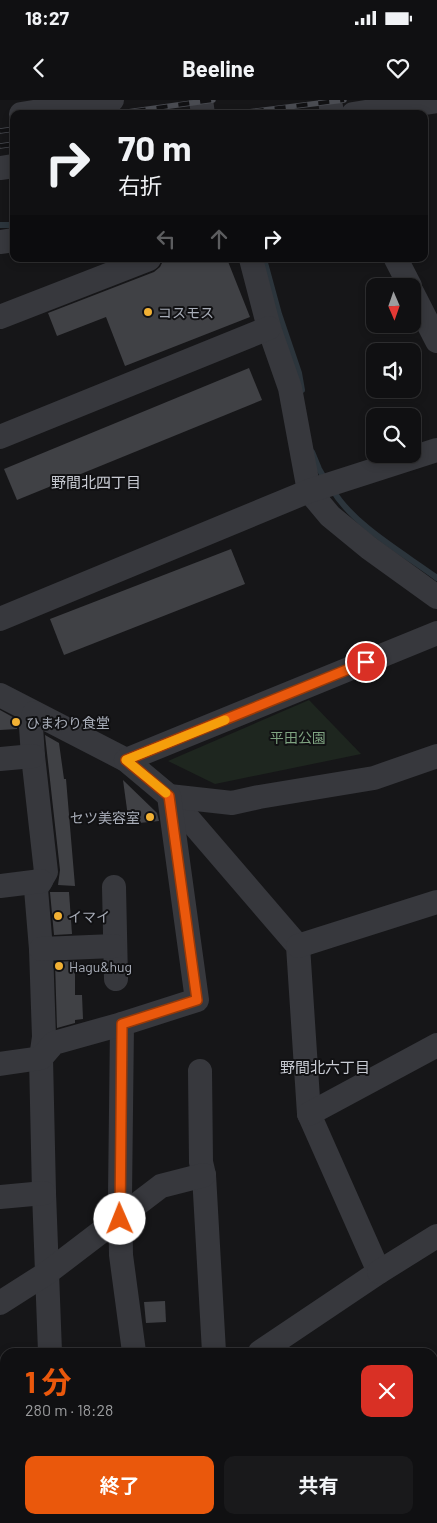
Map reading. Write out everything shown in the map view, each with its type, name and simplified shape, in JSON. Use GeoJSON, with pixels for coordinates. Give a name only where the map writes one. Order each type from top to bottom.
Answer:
{"type":"FeatureCollection","features":[{"type":"Feature","properties":{"kind":"street"},"geometry":{"type":"LineString","coordinates":[[47,110],[112,100]]}},
{"type":"Feature","properties":{"kind":"street"},"geometry":{"type":"LineString","coordinates":[[379,110],[437,101]]}},
{"type":"Feature","properties":{"kind":"street"},"geometry":{"type":"LineString","coordinates":[[0,317],[141,262]]}},
{"type":"Feature","properties":{"kind":"street"},"geometry":{"type":"LineString","coordinates":[[251,262],[269,328],[290,388],[308,491],[330,516],[369,548],[437,597]]}},
{"type":"Feature","properties":{"kind":"street"},"geometry":{"type":"LineString","coordinates":[[398,262],[406,278]]}},
{"type":"Feature","properties":{"kind":"street"},"geometry":{"type":"LineString","coordinates":[[421,310],[437,341]]}},
{"type":"Feature","properties":{"kind":"street"},"geometry":{"type":"LineString","coordinates":[[0,437],[269,328]]}},
{"type":"Feature","properties":{"kind":"street"},"geometry":{"type":"LineString","coordinates":[[0,619],[308,491],[437,450]]}},
{"type":"Feature","properties":{"kind":"street"},"geometry":{"type":"LineString","coordinates":[[126,760],[437,633]]}},
{"type":"Feature","properties":{"kind":"street"},"geometry":{"type":"LineString","coordinates":[[0,695],[126,760],[169,796],[298,946],[310,1114],[378,1272]]}},
{"type":"Feature","properties":{"kind":"street"},"geometry":{"type":"LineString","coordinates":[[34,713],[31,727],[33,756],[46,872],[36,889],[41,949],[44,1037],[41,1058],[50,1348]]}},
{"type":"Feature","properties":{"kind":"street"},"geometry":{"type":"LineString","coordinates":[[0,759],[33,756]]}},
{"type":"Feature","properties":{"kind":"street"},"geometry":{"type":"LineString","coordinates":[[169,796],[232,803],[259,796],[374,778],[437,756]]}},
{"type":"Feature","properties":{"kind":"street"},"geometry":{"type":"LineString","coordinates":[[0,1064],[41,1058],[54,1043],[197,1000],[169,796]]}},
{"type":"Feature","properties":{"kind":"street"},"geometry":{"type":"LineString","coordinates":[[0,886],[41,881]]}},
{"type":"Feature","properties":{"kind":"street"},"geometry":{"type":"LineString","coordinates":[[114,886],[116,979]]}},
{"type":"Feature","properties":{"kind":"street"},"geometry":{"type":"LineString","coordinates":[[298,946],[437,902]]}},
{"type":"Feature","properties":{"kind":"street"},"geometry":{"type":"LineString","coordinates":[[41,949],[114,946]]}},
{"type":"Feature","properties":{"kind":"street"},"geometry":{"type":"LineString","coordinates":[[122,1024],[121,1255],[133,1348]]}},
{"type":"Feature","properties":{"kind":"street"},"geometry":{"type":"LineString","coordinates":[[310,1114],[437,1045]]}},
{"type":"Feature","properties":{"kind":"street"},"geometry":{"type":"LineString","coordinates":[[200,1071],[200,1162],[204,1175],[214,1348]]}},
{"type":"Feature","properties":{"kind":"street"},"geometry":{"type":"LineString","coordinates":[[0,1303],[47,1273],[161,1186],[204,1175]]}},
{"type":"Feature","properties":{"kind":"street"},"geometry":{"type":"LineString","coordinates":[[0,1197],[44,1193]]}},
{"type":"Feature","properties":{"kind":"street"},"geometry":{"type":"LineString","coordinates":[[266,1348],[378,1272],[437,1236]]}},
{"type":"Feature","properties":{"kind":"green space","name":"平田公園"},"geometry":{"type":"Polygon","coordinates":[[[309,700],[361,754],[215,784],[168,761],[309,700]]]}},
{"type":"Feature","properties":{"kind":"building","name":"コスモス"},"geometry":{"type":"Polygon","coordinates":[[[162,262],[228,262],[250,317],[125,366],[106,317],[57,336],[48,313],[154,272],[162,262]]]}},
{"type":"Feature","properties":{"kind":"building"},"geometry":{"type":"Polygon","coordinates":[[[249,368],[262,400],[17,500],[4,469],[249,368]]]}},
{"type":"Feature","properties":{"kind":"building"},"geometry":{"type":"Polygon","coordinates":[[[231,549],[245,584],[64,655],[50,619],[231,549]]]}},
{"type":"Feature","properties":{"kind":"building"},"geometry":{"type":"Polygon","coordinates":[[[0,710],[18,720],[17,729],[0,730],[0,710]]]}},
{"type":"Feature","properties":{"kind":"building"},"geometry":{"type":"Polygon","coordinates":[[[45,735],[59,743],[64,779],[66,779],[75,886],[58,885],[60,870],[45,735]]]}},
{"type":"Feature","properties":{"kind":"building"},"geometry":{"type":"Polygon","coordinates":[[[123,780],[157,813],[159,821],[129,824],[123,780]]]}},
{"type":"Feature","properties":{"kind":"building"},"geometry":{"type":"Polygon","coordinates":[[[50,892],[69,892],[72,934],[54,935],[50,892]]]}},
{"type":"Feature","properties":{"kind":"building"},"geometry":{"type":"Polygon","coordinates":[[[75,961],[75,995],[82,995],[83,1019],[75,1020],[75,1023],[57,1028],[55,962],[75,961]]]}},
{"type":"Feature","properties":{"kind":"building"},"geometry":{"type":"Polygon","coordinates":[[[165,1301],[166,1322],[146,1323],[144,1302],[165,1301]]]}},
{"type":"Feature","properties":{"kind":"waterway"},"geometry":{"type":"LineString","coordinates":[[0,225],[10,225]]}},
{"type":"Feature","properties":{"kind":"waterway"},"geometry":{"type":"LineString","coordinates":[[265,262],[279,314],[299,373],[302,390]]}},
{"type":"Feature","properties":{"kind":"waterway"},"geometry":{"type":"LineString","coordinates":[[312,452],[326,481]]}},
{"type":"Feature","properties":{"kind":"waterway"},"geometry":{"type":"LineString","coordinates":[[332,489],[352,515],[380,538],[437,578]]}},
{"type":"Feature","properties":{"kind":"railway"},"geometry":{"type":"LineString","coordinates":[[142,110],[213,100]]}},
{"type":"Feature","properties":{"kind":"railway"},"geometry":{"type":"LineString","coordinates":[[263,110],[344,100]]}},
{"type":"Feature","properties":{"kind":"railway"},"geometry":{"type":"LineString","coordinates":[[0,131],[10,130]]}},
{"type":"Feature","properties":{"kind":"railway"},"geometry":{"type":"LineString","coordinates":[[0,146],[10,145]]}},
{"type":"Feature","properties":{"kind":"slow traffic"},"geometry":{"type":"LineString","coordinates":[[166,793],[126,760],[225,720]]}},
{"type":"Feature","properties":{"kind":"place","name":"コスモス"},"geometry":{"type":"Point","coordinates":[148,312]}},
{"type":"Feature","properties":{"kind":"place","name":"ひまわり食堂"},"geometry":{"type":"Point","coordinates":[16,722]}},
{"type":"Feature","properties":{"kind":"place","name":"セツ美容室"},"geometry":{"type":"Point","coordinates":[150,817]}},
{"type":"Feature","properties":{"kind":"place","name":"イマイ"},"geometry":{"type":"Point","coordinates":[58,916]}},
{"type":"Feature","properties":{"kind":"place","name":"Hagu&hug"},"geometry":{"type":"Point","coordinates":[59,966]}},
{"type":"Feature","properties":{"kind":"district","name":"野間北四丁目"},"geometry":{"type":"Point","coordinates":[96,482]}},
{"type":"Feature","properties":{"kind":"district","name":"野間北六丁目"},"geometry":{"type":"Point","coordinates":[325,1067]}},
{"type":"Feature","properties":{"kind":"route"},"geometry":{"type":"LineString","coordinates":[[120,1219],[122,1024],[197,1000],[169,796],[126,760],[366,662]]}}]}
